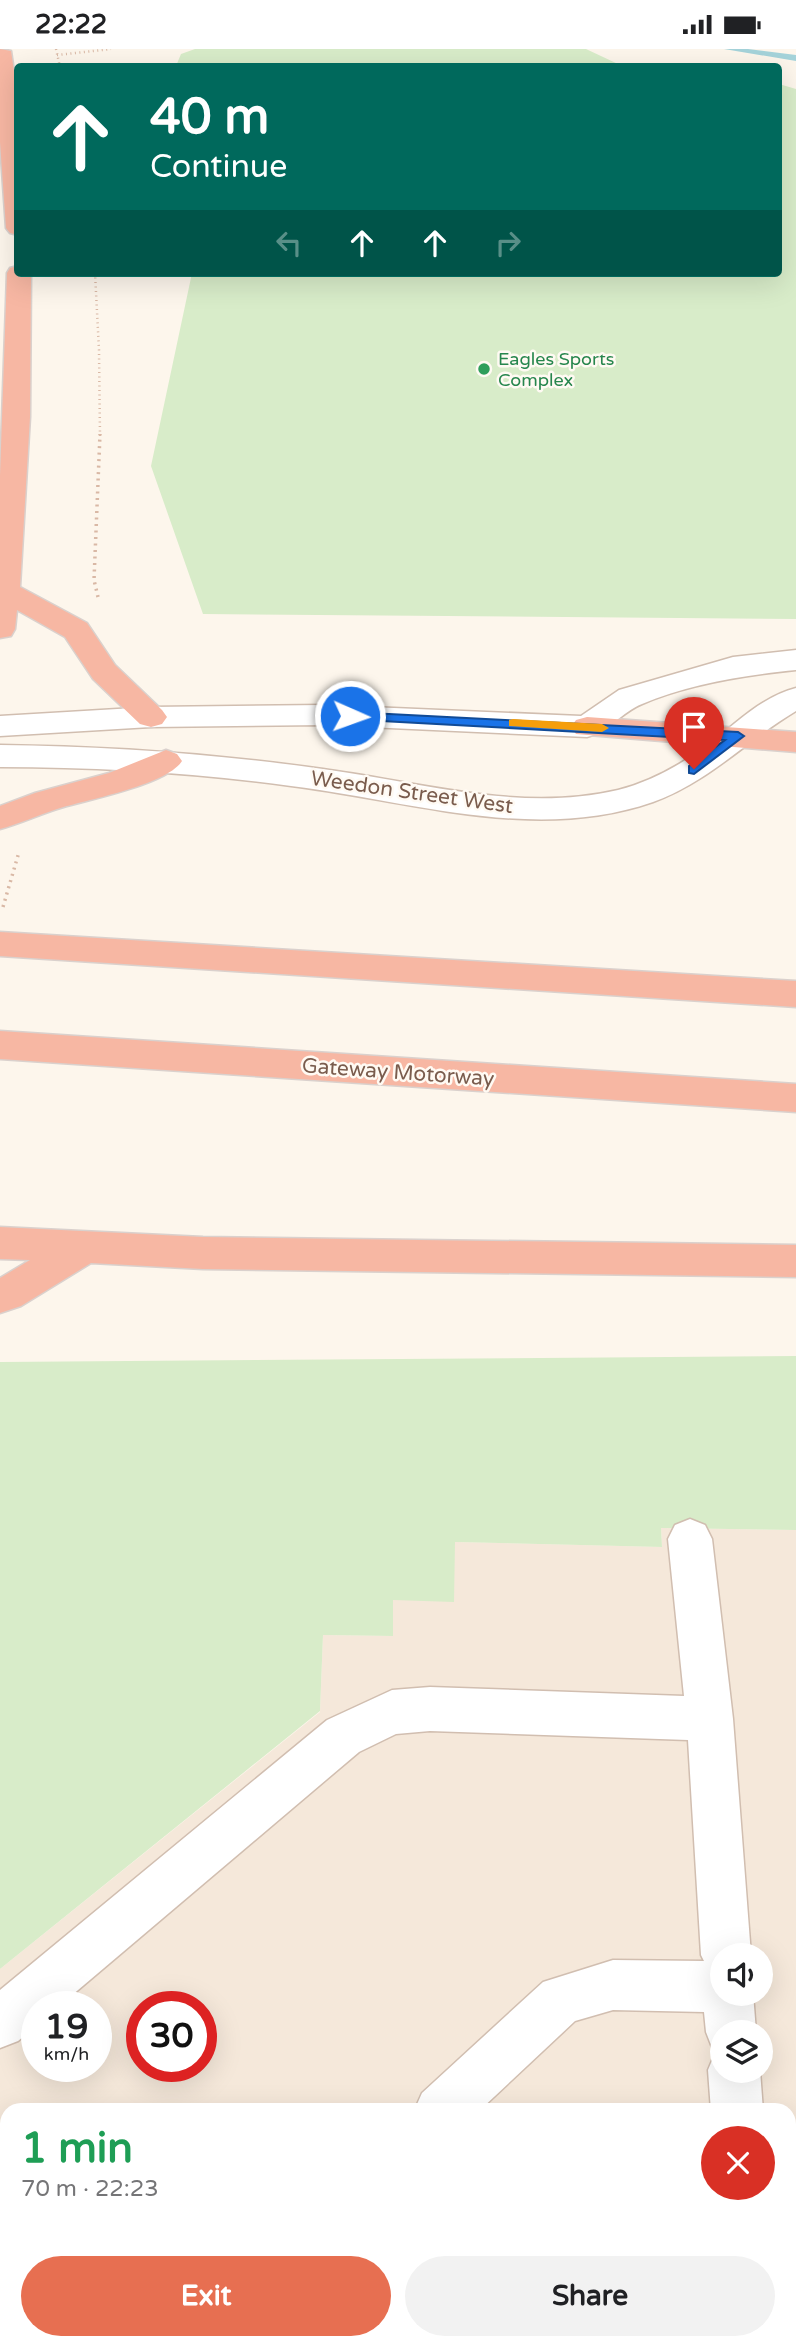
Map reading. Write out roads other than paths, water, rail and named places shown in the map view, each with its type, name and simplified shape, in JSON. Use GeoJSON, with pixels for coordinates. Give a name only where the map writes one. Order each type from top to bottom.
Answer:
{"type":"FeatureCollection","features":[{"type":"Feature","properties":{"kind":"highway"},"geometry":{"type":"LineString","coordinates":[[0,51],[14,161]]}},
{"type":"Feature","properties":{"kind":"highway"},"geometry":{"type":"LineString","coordinates":[[0,629],[6,591],[19,373],[19,277]]}},
{"type":"Feature","properties":{"kind":"highway"},"geometry":{"type":"LineString","coordinates":[[6,591],[76,630],[104,672],[152,717]]}},
{"type":"Feature","properties":{"kind":"highway"},"geometry":{"type":"LineString","coordinates":[[587,727],[796,742]]}},
{"type":"Feature","properties":{"kind":"highway"},"geometry":{"type":"LineString","coordinates":[[0,818],[46,801],[120,781],[166,761]]}},
{"type":"Feature","properties":{"kind":"highway"},"geometry":{"type":"LineString","coordinates":[[0,944],[796,994]]}},
{"type":"Feature","properties":{"kind":"highway","name":"Gateway Motorway"},"geometry":{"type":"LineString","coordinates":[[4,1045],[796,1098]]}},
{"type":"Feature","properties":{"kind":"highway"},"geometry":{"type":"LineString","coordinates":[[0,1243],[203,1253],[796,1261]]}},
{"type":"Feature","properties":{"kind":"highway"},"geometry":{"type":"LineString","coordinates":[[0,1296],[8,1294],[84,1248]]}},
{"type":"Feature","properties":{"kind":"street"},"geometry":{"type":"LineString","coordinates":[[0,726],[152,717],[324,715],[587,727],[630,697],[733,667],[796,660]]}},
{"type":"Feature","properties":{"kind":"street","name":"Weedon Street West"},"geometry":{"type":"LineString","coordinates":[[0,756],[65,755],[166,761],[321,779],[499,806],[574,808],[617,801],[649,792],[698,767],[765,715],[796,698]]}},
{"type":"Feature","properties":{"kind":"street"},"geometry":{"type":"LineString","coordinates":[[690,1539],[709,1719],[725,1943]]}},
{"type":"Feature","properties":{"kind":"street"},"geometry":{"type":"LineString","coordinates":[[0,2023],[343,1736],[393,1712],[429,1709],[709,1719]]}},
{"type":"Feature","properties":{"kind":"street"},"geometry":{"type":"LineString","coordinates":[[449,2103],[561,2000],[613,1985],[710,1987]]}},
{"type":"Feature","properties":{"kind":"street"},"geometry":{"type":"LineString","coordinates":[[735,2083],[736,2103]]}},
{"type":"Feature","properties":{"kind":"waterway"},"geometry":{"type":"LineString","coordinates":[[728,49],[796,58]]}},
{"type":"Feature","properties":{"kind":"place","name":"Eagles Sports Complex"},"geometry":{"type":"Point","coordinates":[484,369]}}]}
